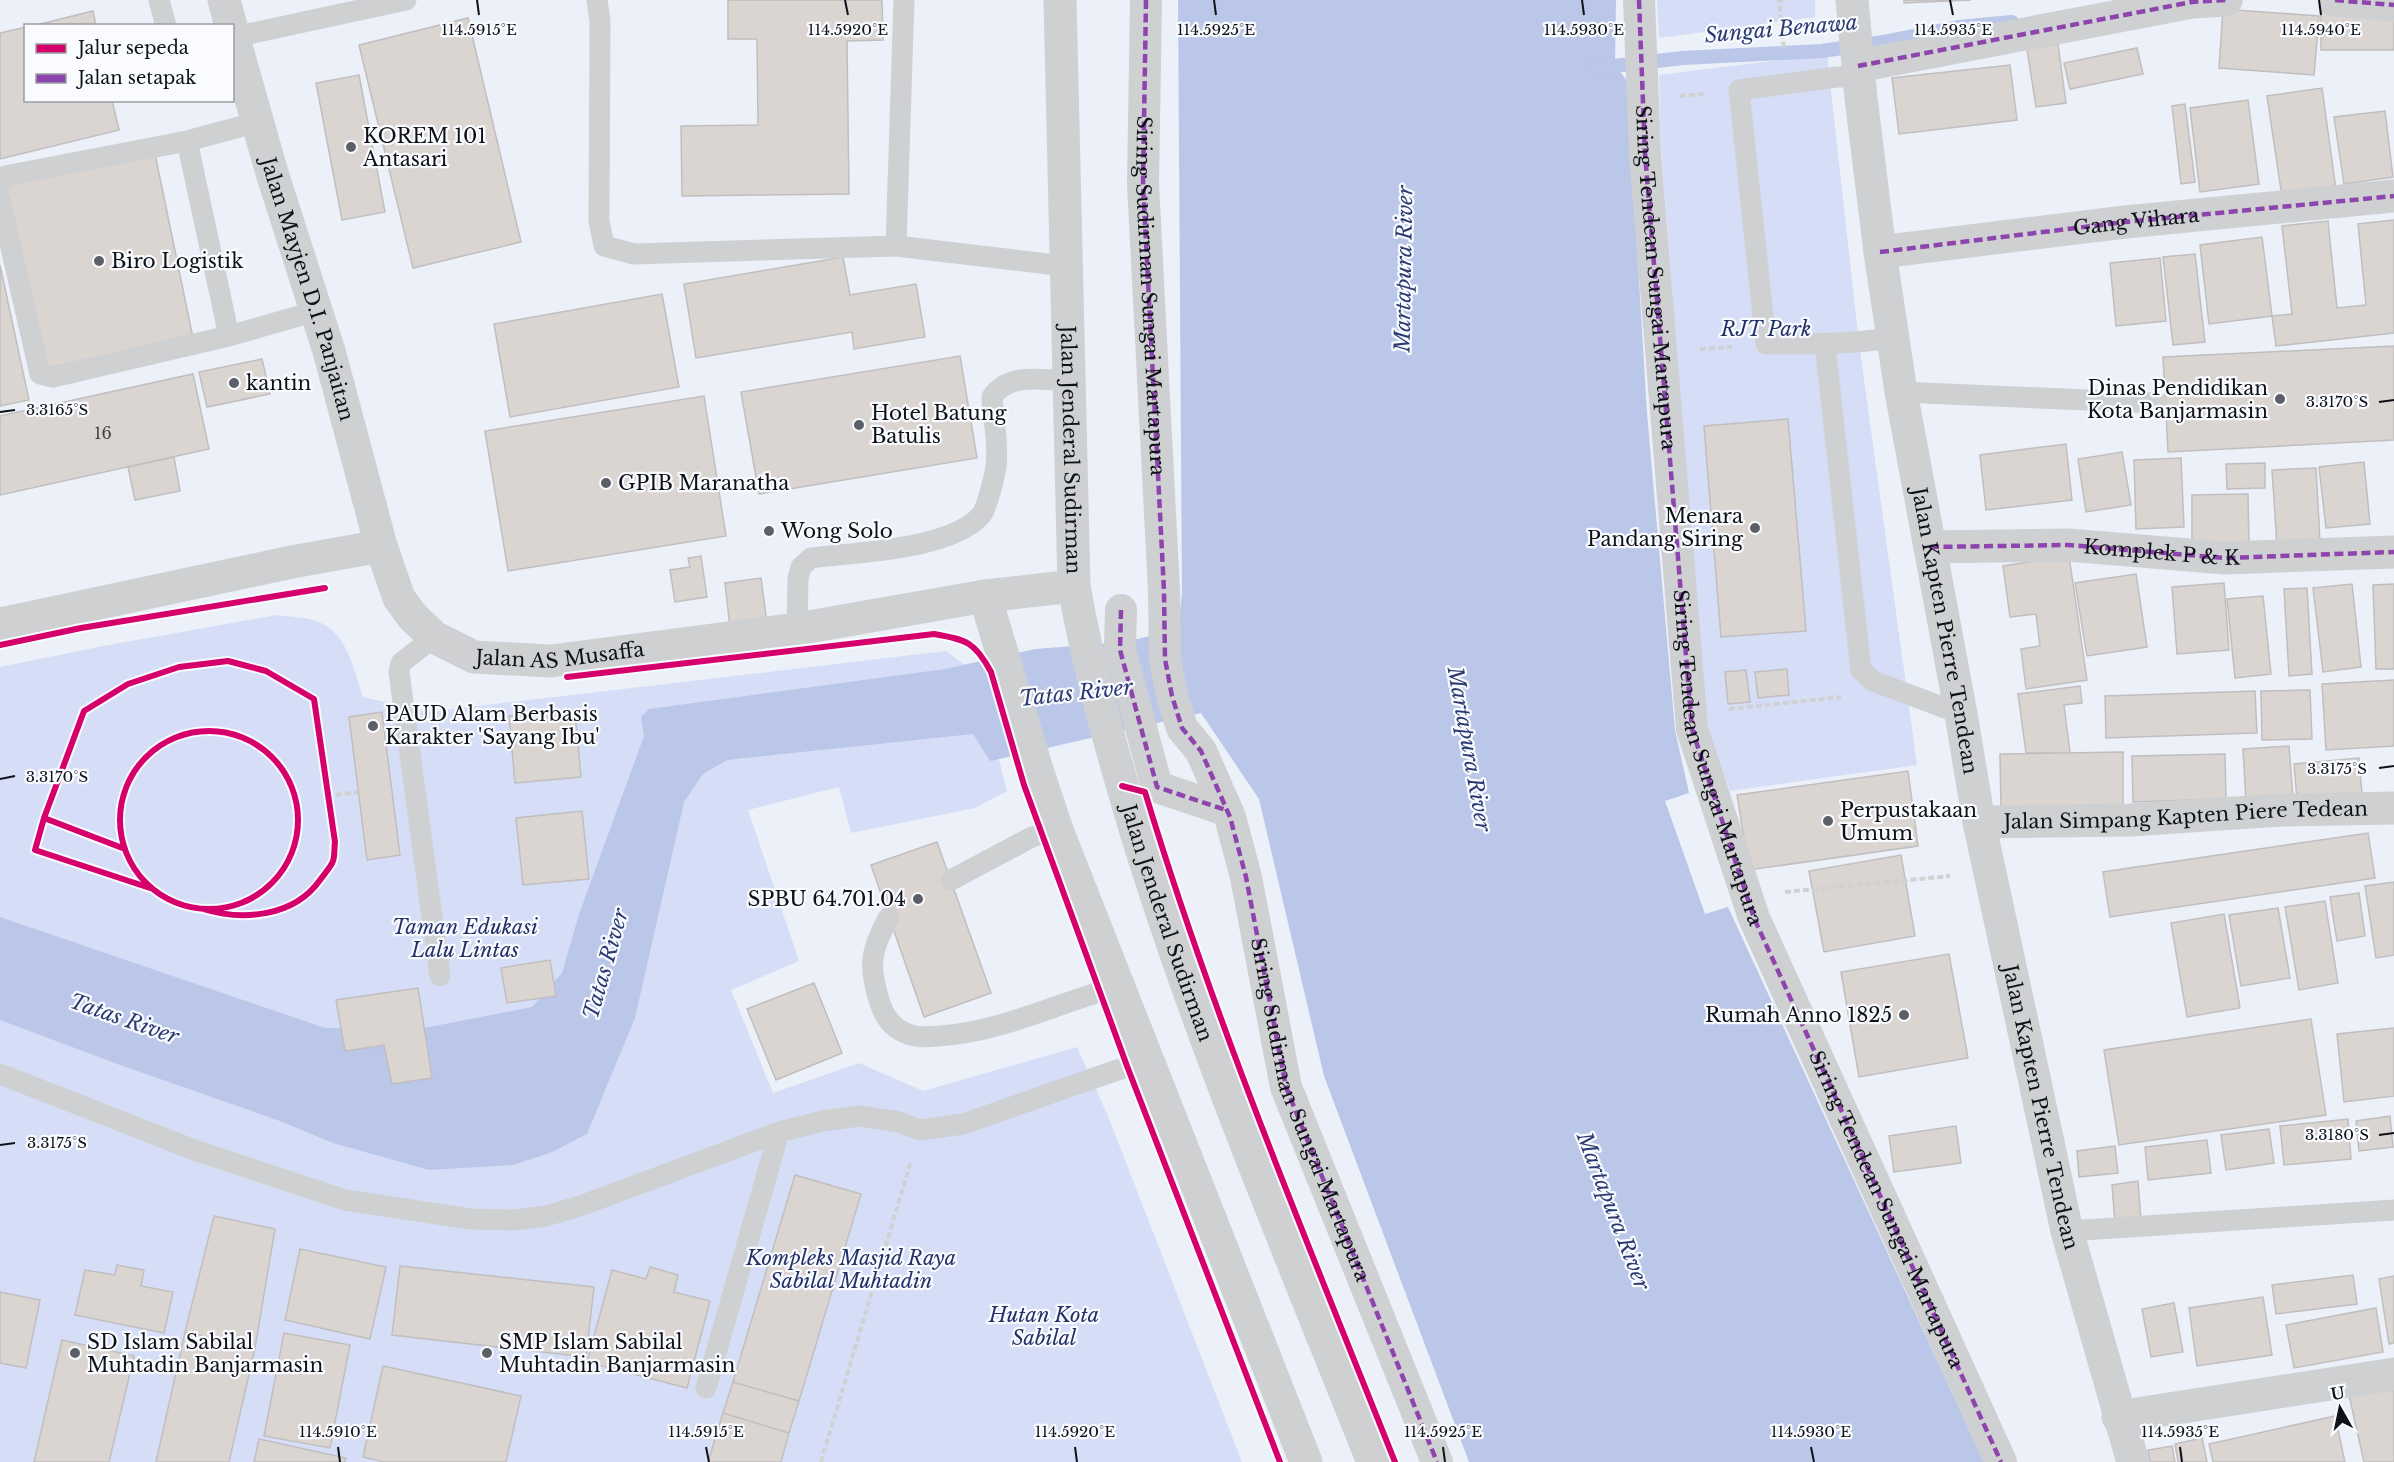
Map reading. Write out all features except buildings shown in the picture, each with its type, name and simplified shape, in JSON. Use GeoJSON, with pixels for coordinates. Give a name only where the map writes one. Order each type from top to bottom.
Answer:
{"type":"FeatureCollection","features":[{"type":"Feature","properties":{"kind":"main road","name":"Jalan Mayjen D.I. Panjaitan"},"geometry":{"type":"LineString","coordinates":[[224,0],[230,24]]}},
{"type":"Feature","properties":{"kind":"main road","name":"Jalan Jenderal Sudirman"},"geometry":{"type":"LineString","coordinates":[[1060,0],[1074,586],[1080,623],[1114,756],[1156,899],[1206,1041],[1373,1462]]}},
{"type":"Feature","properties":{"kind":"main road"},"geometry":{"type":"LineString","coordinates":[[1859,66],[2192,2],[2226,0]]}},
{"type":"Feature","properties":{"kind":"main road"},"geometry":{"type":"LineString","coordinates":[[2335,0],[2394,5]]}},
{"type":"Feature","properties":{"kind":"main road","name":"Jalan Kapten Pierre Tendean"},"geometry":{"type":"LineString","coordinates":[[1853,10],[1880,252],[1900,392],[1961,714],[1979,822],[2067,1231],[2118,1417],[2133,1462]]}},
{"type":"Feature","properties":{"kind":"main road","name":"Jalan Mayjen D.I. Panjaitan"},"geometry":{"type":"LineString","coordinates":[[234,39],[329,351],[381,546]]}},
{"type":"Feature","properties":{"kind":"main road","name":"Gang Vihara"},"geometry":{"type":"LineString","coordinates":[[1880,252],[2125,222],[2394,196]]}},
{"type":"Feature","properties":{"kind":"main road","name":"Komplek P & K"},"geometry":{"type":"LineString","coordinates":[[1929,547],[2068,545],[2224,558],[2361,555],[2394,552]]}},
{"type":"Feature","properties":{"kind":"main road"},"geometry":{"type":"LineString","coordinates":[[0,624],[292,562],[381,546]]}},
{"type":"Feature","properties":{"kind":"main road","name":"Jalan AS Musaffa"},"geometry":{"type":"LineString","coordinates":[[381,546],[399,598],[412,617],[434,637],[474,657],[551,661],[797,629],[986,596],[1074,586]]}},
{"type":"Feature","properties":{"kind":"main road"},"geometry":{"type":"LineString","coordinates":[[986,596],[1057,830],[1306,1462]]}},
{"type":"Feature","properties":{"kind":"main road","name":"Jalan Simpang Kapten Piere Tedean"},"geometry":{"type":"LineString","coordinates":[[1979,822],[2130,820],[2281,810],[2394,808]]}},
{"type":"Feature","properties":{"kind":"main road"},"geometry":{"type":"LineString","coordinates":[[2118,1417],[2394,1374]]}},
{"type":"Feature","properties":{"kind":"street","name":"Siring Sudirman Sungai Martapura"},"geometry":{"type":"LineString","coordinates":[[1146,0],[1143,183],[1164,591],[1165,660],[1172,696],[1182,728],[1201,751],[1226,810],[1246,877],[1286,1087],[1437,1462]]}},
{"type":"Feature","properties":{"kind":"street","name":"Siring Tendean Sungai Martapura"},"geometry":{"type":"LineString","coordinates":[[1640,0],[1645,154],[1692,729],[1754,918],[2001,1462]]}},
{"type":"Feature","properties":{"kind":"street"},"geometry":{"type":"LineString","coordinates":[[1121,610],[1120,650],[1157,787],[1226,810]]}},
{"type":"Feature","properties":{"kind":"lane"},"geometry":{"type":"LineString","coordinates":[[159,0],[165,24]]}},
{"type":"Feature","properties":{"kind":"lane"},"geometry":{"type":"LineString","coordinates":[[234,32],[406,0]]}},
{"type":"Feature","properties":{"kind":"lane"},"geometry":{"type":"LineString","coordinates":[[597,0],[600,21],[599,221],[604,246],[634,254],[896,246],[1065,266]]}},
{"type":"Feature","properties":{"kind":"lane"},"geometry":{"type":"LineString","coordinates":[[896,246],[904,0]]}},
{"type":"Feature","properties":{"kind":"lane"},"geometry":{"type":"LineString","coordinates":[[1859,66],[1837,77],[1739,90],[1766,344],[1824,345],[1893,338]]}},
{"type":"Feature","properties":{"kind":"lane"},"geometry":{"type":"LineString","coordinates":[[0,183],[5,176],[187,141],[258,122]]}},
{"type":"Feature","properties":{"kind":"lane"},"geometry":{"type":"LineString","coordinates":[[187,141],[229,336]]}},
{"type":"Feature","properties":{"kind":"lane"},"geometry":{"type":"LineString","coordinates":[[0,200],[40,374],[53,378],[229,336],[316,311]]}},
{"type":"Feature","properties":{"kind":"lane"},"geometry":{"type":"LineString","coordinates":[[1824,345],[1861,670],[1874,681],[1961,714]]}},
{"type":"Feature","properties":{"kind":"lane"},"geometry":{"type":"LineString","coordinates":[[797,629],[798,578],[801,567],[811,558],[920,544],[958,533],[983,513],[991,485],[996,466],[992,397],[998,388],[1017,380],[1068,381]]}},
{"type":"Feature","properties":{"kind":"lane"},"geometry":{"type":"LineString","coordinates":[[1900,392],[2157,403]]}},
{"type":"Feature","properties":{"kind":"lane"},"geometry":{"type":"LineString","coordinates":[[434,637],[401,663],[399,672],[440,976]]}},
{"type":"Feature","properties":{"kind":"lane"},"geometry":{"type":"LineString","coordinates":[[951,880],[1032,837],[1057,830]]}},
{"type":"Feature","properties":{"kind":"lane"},"geometry":{"type":"LineString","coordinates":[[889,917],[873,950],[872,970],[875,988],[883,1014],[896,1028],[916,1037],[964,1033],[1119,986]]}},
{"type":"Feature","properties":{"kind":"lane"},"geometry":{"type":"LineString","coordinates":[[0,1074],[197,1151],[345,1200],[471,1219],[514,1220],[546,1216],[580,1206],[779,1132],[823,1121],[859,1116],[899,1122],[920,1130],[963,1124],[1149,1059]]}},
{"type":"Feature","properties":{"kind":"lane"},"geometry":{"type":"LineString","coordinates":[[706,1388],[779,1132]]}},
{"type":"Feature","properties":{"kind":"lane"},"geometry":{"type":"LineString","coordinates":[[2067,1231],[2394,1210]]}},
{"type":"Feature","properties":{"kind":"path"},"geometry":{"type":"LineString","coordinates":[[1783,0],[1779,1],[1785,53]]}},
{"type":"Feature","properties":{"kind":"path"},"geometry":{"type":"LineString","coordinates":[[1643,101],[1739,90]]}},
{"type":"Feature","properties":{"kind":"path"},"geometry":{"type":"LineString","coordinates":[[1661,353],[1766,344]]}},
{"type":"Feature","properties":{"kind":"path"},"geometry":{"type":"LineString","coordinates":[[1690,702],[1722,710],[1899,691]]}},
{"type":"Feature","properties":{"kind":"path"},"geometry":{"type":"LineString","coordinates":[[326,785],[329,807]]}},
{"type":"Feature","properties":{"kind":"path"},"geometry":{"type":"LineString","coordinates":[[327,796],[358,792]]}},
{"type":"Feature","properties":{"kind":"path"},"geometry":{"type":"LineString","coordinates":[[1743,885],[1777,892],[1991,872]]}},
{"type":"Feature","properties":{"kind":"path"},"geometry":{"type":"LineString","coordinates":[[821,1462],[920,1130]]}},
{"type":"Feature","properties":{"kind":"green space"},"geometry":{"type":"Polygon","coordinates":[[[1657,0],[1815,0],[1815,17],[1659,38],[1657,0]]]}},
{"type":"Feature","properties":{"kind":"green space","name":"RJT Park"},"geometry":{"type":"Polygon","coordinates":[[[1827,54],[1859,343],[1917,765],[1730,791],[1706,729],[1661,148],[1659,75],[1827,54]],[[1788,419],[1704,426],[1722,637],[1806,630],[1788,419]]]}},
{"type":"Feature","properties":{"kind":"green space"},"geometry":{"type":"Polygon","coordinates":[[[277,615],[312,620],[332,630],[345,646],[363,697],[428,712],[946,651],[977,674],[1007,791],[975,808],[851,833],[839,787],[748,810],[799,961],[731,990],[773,1093],[859,1063],[923,1091],[1077,1047],[1108,1116],[1242,1462],[0,1462],[0,667],[277,615]]]}},
{"type":"Feature","properties":{"kind":"water"},"geometry":{"type":"Polygon","coordinates":[[[1178,0],[1616,0],[1615,65],[1627,81],[1647,413],[1675,730],[1689,793],[1665,801],[1705,914],[1728,907],[1984,1462],[1469,1462],[1324,1076],[1259,799],[1201,713],[990,761],[973,734],[727,760],[703,774],[684,802],[635,1018],[587,1134],[550,1153],[513,1165],[429,1170],[333,1143],[280,1121],[0,1020],[0,917],[325,1028],[424,1028],[532,1007],[562,973],[579,914],[644,736],[641,717],[649,709],[945,669],[1035,649],[1125,642],[1178,629],[1182,593],[1178,0]]]}},
{"type":"Feature","properties":{"kind":"waterway","name":"Sungai Benawa"},"geometry":{"type":"LineString","coordinates":[[1596,68],[1683,58],[1822,51],[1958,27],[2012,22]]}},
{"type":"Feature","properties":{"kind":"marked path"},"geometry":{"type":"LineString","coordinates":[[1146,0],[1143,184],[1164,591],[1165,659],[1172,696],[1182,728],[1201,751],[1230,817],[1246,877],[1286,1087],[1437,1462]]}},
{"type":"Feature","properties":{"kind":"marked path"},"geometry":{"type":"LineString","coordinates":[[1639,0],[1645,154],[1692,729],[1754,918],[2001,1462]]}},
{"type":"Feature","properties":{"kind":"marked path"},"geometry":{"type":"LineString","coordinates":[[1858,66],[2192,2],[2226,0]]}},
{"type":"Feature","properties":{"kind":"marked path"},"geometry":{"type":"LineString","coordinates":[[2335,0],[2394,5]]}},
{"type":"Feature","properties":{"kind":"marked path"},"geometry":{"type":"LineString","coordinates":[[1880,252],[2125,222],[2394,196]]}},
{"type":"Feature","properties":{"kind":"marked path"},"geometry":{"type":"LineString","coordinates":[[1930,547],[2068,545],[2225,558],[2394,552]]}},
{"type":"Feature","properties":{"kind":"marked path"},"geometry":{"type":"LineString","coordinates":[[1121,610],[1120,650],[1157,787],[1226,810]]}},
{"type":"Feature","properties":{"kind":"cycle path"},"geometry":{"type":"LineString","coordinates":[[0,645],[81,628],[325,588]]}},
{"type":"Feature","properties":{"kind":"cycle path"},"geometry":{"type":"LineString","coordinates":[[567,677],[934,634],[955,638],[975,648],[991,672],[1024,785],[1127,1066],[1280,1462]]}},
{"type":"Feature","properties":{"kind":"cycle path"},"geometry":{"type":"LineString","coordinates":[[125,849],[44,818],[84,711],[128,684],[179,667],[228,661],[266,671],[314,699],[335,842],[332,863],[309,892],[282,909],[251,915],[234,915],[203,909]]}},
{"type":"Feature","properties":{"kind":"cycle path"},"geometry":{"type":"LineString","coordinates":[[209,731],[243,738],[272,757],[291,786],[298,820],[291,854],[272,883],[243,902],[209,909],[175,902],[146,883],[127,854],[120,820],[127,786],[146,757],[175,738],[209,731]]}},
{"type":"Feature","properties":{"kind":"cycle path"},"geometry":{"type":"LineString","coordinates":[[1122,786],[1145,792],[1231,1046],[1395,1462]]}},
{"type":"Feature","properties":{"kind":"cycle path"},"geometry":{"type":"LineString","coordinates":[[44,818],[35,850],[150,888]]}},
{"type":"Feature","properties":{"kind":"place","name":"KOREM 101 Antasari"},"geometry":{"type":"Point","coordinates":[351,147]}},
{"type":"Feature","properties":{"kind":"place","name":"Biro Logistik"},"geometry":{"type":"Point","coordinates":[99,261]}},
{"type":"Feature","properties":{"kind":"place","name":"kantin"},"geometry":{"type":"Point","coordinates":[234,383]}},
{"type":"Feature","properties":{"kind":"place","name":"Dinas Pendidikan Kota Banjarmasin"},"geometry":{"type":"Point","coordinates":[2280,399]}},
{"type":"Feature","properties":{"kind":"place","name":"Hotel Batung Batulis"},"geometry":{"type":"Point","coordinates":[859,425]}},
{"type":"Feature","properties":{"kind":"place","name":"GPIB Maranatha"},"geometry":{"type":"Point","coordinates":[606,483]}},
{"type":"Feature","properties":{"kind":"place","name":"Menara Pandang Siring"},"geometry":{"type":"Point","coordinates":[1755,528]}},
{"type":"Feature","properties":{"kind":"place","name":"Wong Solo"},"geometry":{"type":"Point","coordinates":[769,531]}},
{"type":"Feature","properties":{"kind":"place","name":"PAUD Alam Berbasis Karakter 'Sayang Ibu'"},"geometry":{"type":"Point","coordinates":[373,726]}},
{"type":"Feature","properties":{"kind":"place","name":"Perpustakaan Umum"},"geometry":{"type":"Point","coordinates":[1828,821]}},
{"type":"Feature","properties":{"kind":"place","name":"SPBU 64.701.04"},"geometry":{"type":"Point","coordinates":[918,899]}},
{"type":"Feature","properties":{"kind":"place","name":"Rumah Anno 1825"},"geometry":{"type":"Point","coordinates":[1904,1015]}},
{"type":"Feature","properties":{"kind":"place","name":"SD Islam Sabilal Muhtadin Banjarmasin"},"geometry":{"type":"Point","coordinates":[75,1353]}},
{"type":"Feature","properties":{"kind":"place","name":"SMP Islam Sabilal Muhtadin Banjarmasin"},"geometry":{"type":"Point","coordinates":[487,1353]}},
{"type":"Feature","properties":{"kind":"water label","name":"Martapura River"},"geometry":{"type":"Point","coordinates":[1404,269]}},
{"type":"Feature","properties":{"kind":"water label","name":"Tatas River"},"geometry":{"type":"Point","coordinates":[1076,693]}},
{"type":"Feature","properties":{"kind":"water label","name":"Martapura River"},"geometry":{"type":"Point","coordinates":[1469,749]}},
{"type":"Feature","properties":{"kind":"water label","name":"Tatas River"},"geometry":{"type":"Point","coordinates":[606,964]}},
{"type":"Feature","properties":{"kind":"water label","name":"Tatas River"},"geometry":{"type":"Point","coordinates":[124,1019]}},
{"type":"Feature","properties":{"kind":"water label","name":"Martapura River"},"geometry":{"type":"Point","coordinates":[1613,1211]}},
{"type":"Feature","properties":{"kind":"park label","name":"Taman Edukasi Lalu Lintas"},"geometry":{"type":"Point","coordinates":[465,938]}},
{"type":"Feature","properties":{"kind":"park label","name":"Kompleks Masjid Raya Sabilal Muhtadin"},"geometry":{"type":"Point","coordinates":[851,1270]}},
{"type":"Feature","properties":{"kind":"park label","name":"Hutan Kota Sabilal"},"geometry":{"type":"Point","coordinates":[1044,1326]}}]}
